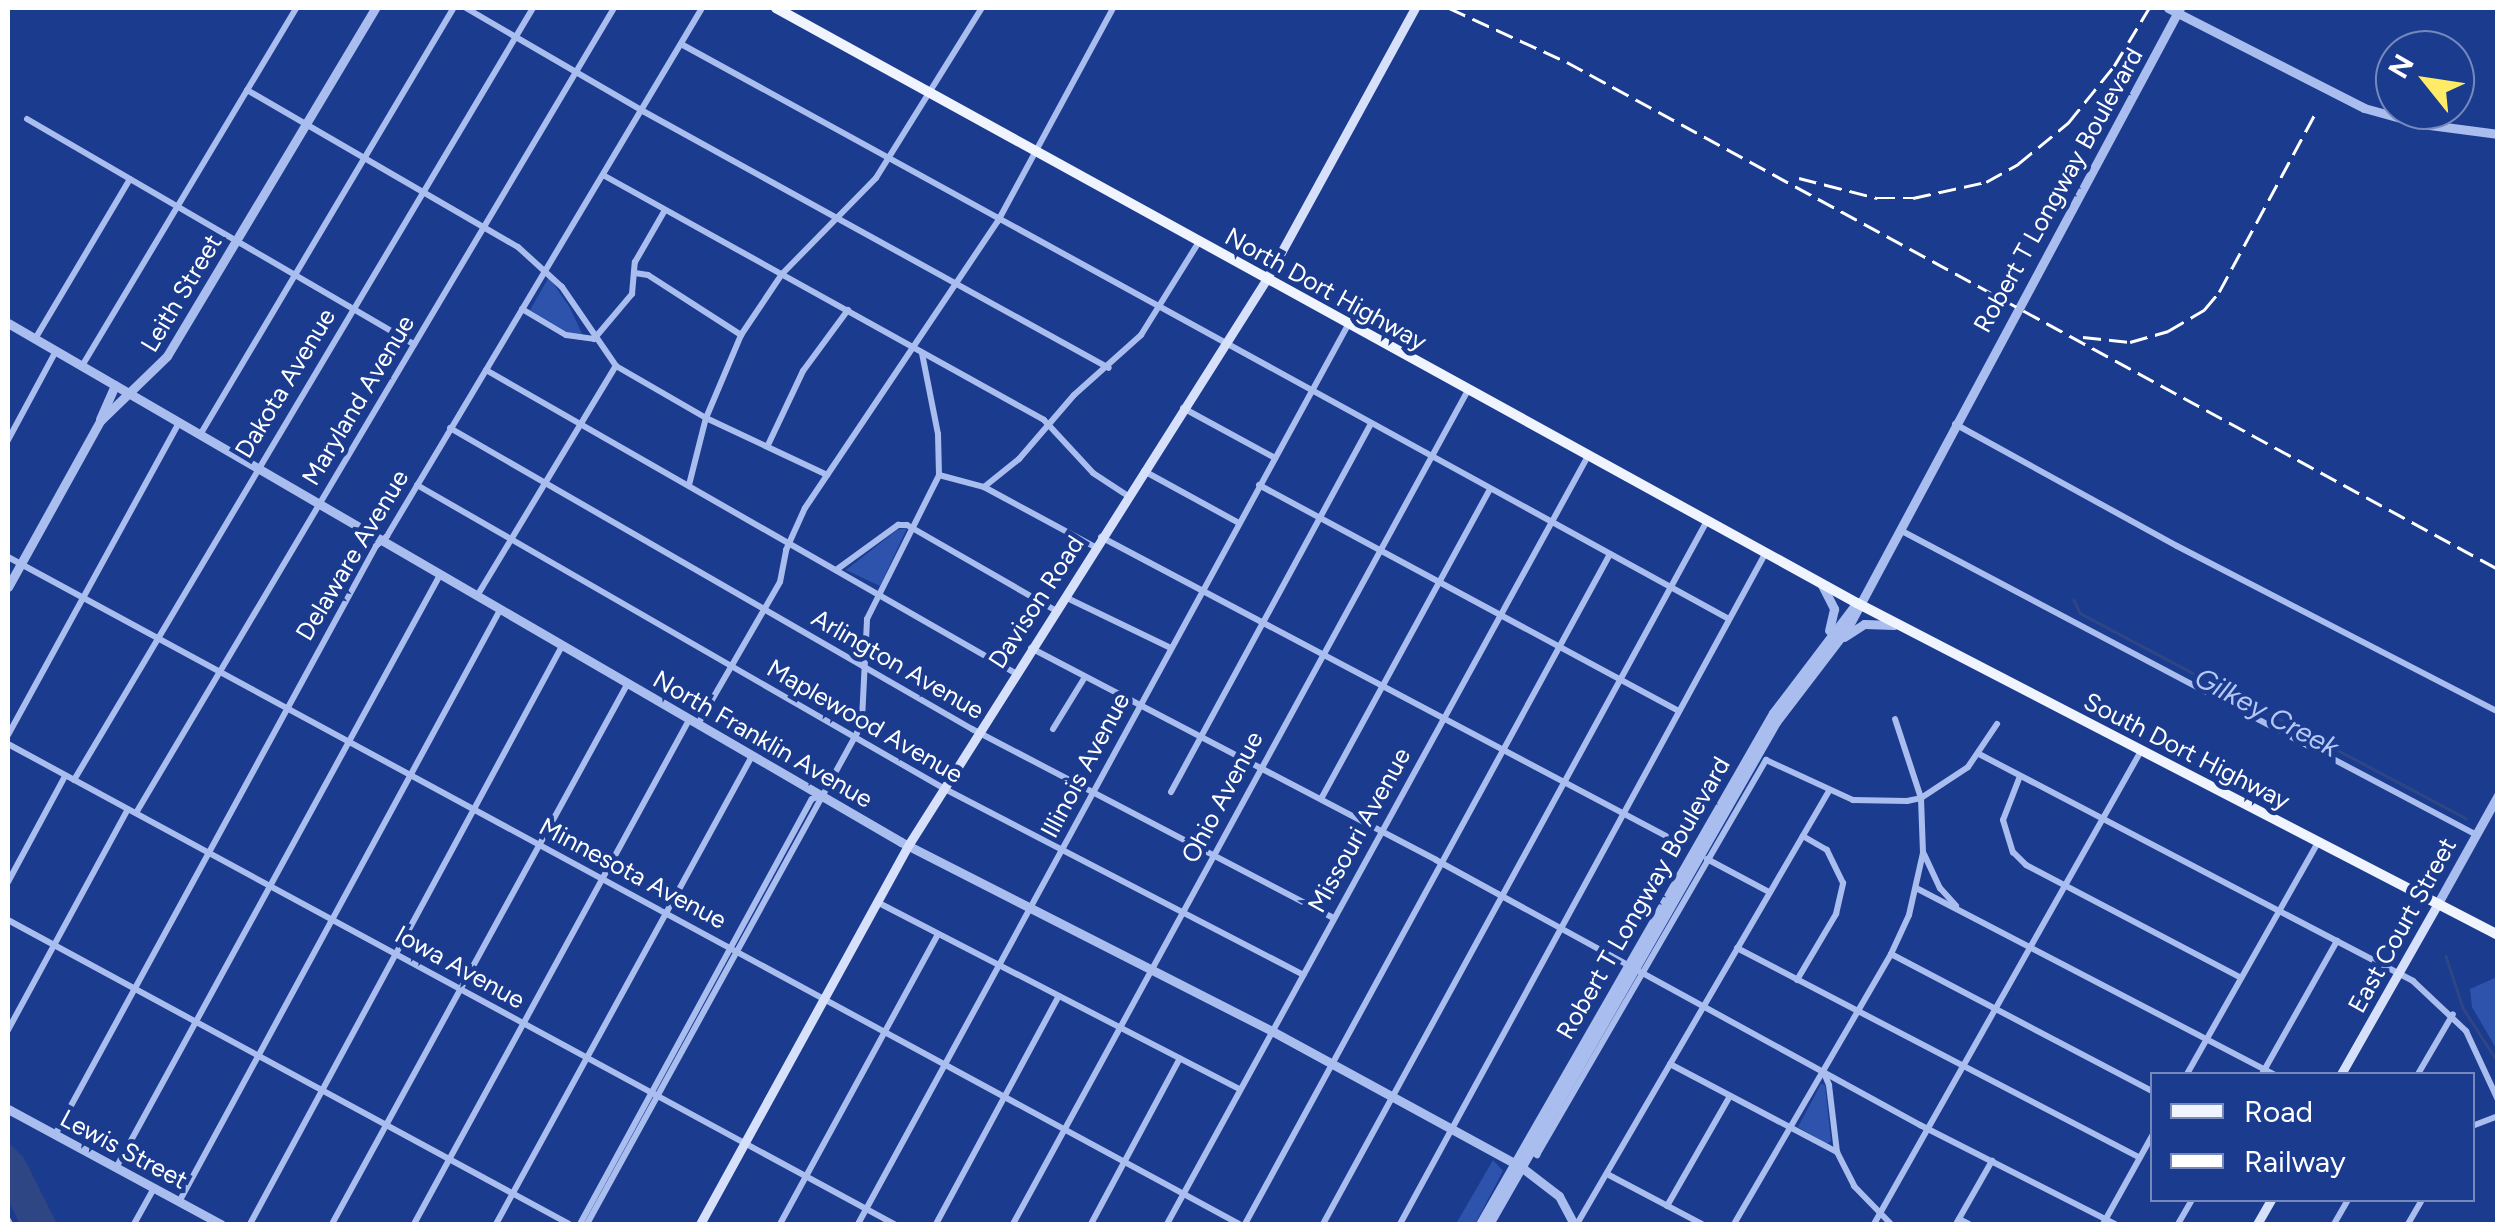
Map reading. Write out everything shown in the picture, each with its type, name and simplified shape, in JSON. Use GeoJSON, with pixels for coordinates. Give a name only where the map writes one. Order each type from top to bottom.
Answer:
{"type":"FeatureCollection","features":[{"type":"Feature","properties":{"kind":"main road","name":"North Dort Highway"},"geometry":{"type":"LineString","coordinates":[[776,8],[1857,603]]}},
{"type":"Feature","properties":{"kind":"main road","name":"Davison Road"},"geometry":{"type":"LineString","coordinates":[[700,1224],[909,844],[1266,280],[1415,8]]}},
{"type":"Feature","properties":{"kind":"main road","name":"South Dort Highway"},"geometry":{"type":"LineString","coordinates":[[1857,603],[2498,935]]}},
{"type":"Feature","properties":{"kind":"main road","name":"East Court Street"},"geometry":{"type":"LineString","coordinates":[[2343,1072],[2438,903]]}},
{"type":"Feature","properties":{"kind":"main road"},"geometry":{"type":"LineString","coordinates":[[2257,1224],[2270,1202]]}},
{"type":"Feature","properties":{"kind":"street"},"geometry":{"type":"LineString","coordinates":[[82,366],[296,8]]}},
{"type":"Feature","properties":{"kind":"street","name":"Leith Street"},"geometry":{"type":"LineString","coordinates":[[8,587],[100,421],[168,356],[375,8]]}},
{"type":"Feature","properties":{"kind":"street"},"geometry":{"type":"LineString","coordinates":[[200,435],[454,8]]}},
{"type":"Feature","properties":{"kind":"street"},"geometry":{"type":"LineString","coordinates":[[466,8],[641,110],[1109,368]]}},
{"type":"Feature","properties":{"kind":"street","name":"Dakota Avenue"},"geometry":{"type":"LineString","coordinates":[[8,882],[532,8]]}},
{"type":"Feature","properties":{"kind":"street","name":"Maryland Avenue"},"geometry":{"type":"LineString","coordinates":[[8,1030],[132,811],[220,671],[614,8]]}},
{"type":"Feature","properties":{"kind":"street","name":"Delaware Avenue"},"geometry":{"type":"LineString","coordinates":[[55,1135],[206,852],[382,540],[702,8]]}},
{"type":"Feature","properties":{"kind":"street"},"geometry":{"type":"LineString","coordinates":[[689,485],[706,418],[741,335],[782,274],[889,160],[982,8]]}},
{"type":"Feature","properties":{"kind":"street"},"geometry":{"type":"LineString","coordinates":[[414,1224],[602,878],[764,611],[780,582],[789,543],[828,475],[998,221],[1114,8]]}},
{"type":"Feature","properties":{"kind":"street"},"geometry":{"type":"LineString","coordinates":[[2175,9],[2364,108],[2422,124],[2498,134]]}},
{"type":"Feature","properties":{"kind":"street","name":"Robert T Longway Boulevard"},"geometry":{"type":"LineString","coordinates":[[1770,727],[1838,642],[2175,9]]}},
{"type":"Feature","properties":{"kind":"street"},"geometry":{"type":"LineString","coordinates":[[681,44],[1224,346],[1729,619]]}},
{"type":"Feature","properties":{"kind":"street"},"geometry":{"type":"LineString","coordinates":[[247,90],[546,268],[616,366],[706,418],[828,475]]}},
{"type":"Feature","properties":{"kind":"street"},"geometry":{"type":"LineString","coordinates":[[26,118],[414,344]]}},
{"type":"Feature","properties":{"kind":"street"},"geometry":{"type":"LineString","coordinates":[[602,174],[1048,424],[1094,473],[1128,496]]}},
{"type":"Feature","properties":{"kind":"street"},"geometry":{"type":"LineString","coordinates":[[34,339],[130,180]]}},
{"type":"Feature","properties":{"kind":"street"},"geometry":{"type":"LineString","coordinates":[[594,338],[632,294],[634,262],[665,210]]}},
{"type":"Feature","properties":{"kind":"street"},"geometry":{"type":"LineString","coordinates":[[984,487],[1019,458],[1074,395],[1109,368],[1141,334],[1199,242]]}},
{"type":"Feature","properties":{"kind":"street"},"geometry":{"type":"LineString","coordinates":[[634,273],[648,275],[741,335]]}},
{"type":"Feature","properties":{"kind":"street"},"geometry":{"type":"LineString","coordinates":[[522,310],[566,335],[594,338]]}},
{"type":"Feature","properties":{"kind":"street"},"geometry":{"type":"LineString","coordinates":[[768,445],[803,371],[848,310]]}},
{"type":"Feature","properties":{"kind":"street","name":"North Franklin Avenue"},"geometry":{"type":"LineString","coordinates":[[8,323],[822,796],[1516,1165],[1559,1196],[1575,1224]]}},
{"type":"Feature","properties":{"kind":"street","name":"Illinois Avenue"},"geometry":{"type":"LineString","coordinates":[[858,1224],[1348,326]]}},
{"type":"Feature","properties":{"kind":"street"},"geometry":{"type":"LineString","coordinates":[[8,440],[56,351]]}},
{"type":"Feature","properties":{"kind":"street"},"geometry":{"type":"LineString","coordinates":[[583,1224],[659,1097],[862,719],[865,626],[939,475],[938,434],[922,353]]}},
{"type":"Feature","properties":{"kind":"street"},"geometry":{"type":"LineString","coordinates":[[476,596],[616,366]]}},
{"type":"Feature","properties":{"kind":"street"},"geometry":{"type":"LineString","coordinates":[[486,370],[1015,673]]}},
{"type":"Feature","properties":{"kind":"street"},"geometry":{"type":"LineString","coordinates":[[100,421],[114,385]]}},
{"type":"Feature","properties":{"kind":"street","name":"Ohio Avenue"},"geometry":{"type":"LineString","coordinates":[[1013,1224],[1468,390]]}},
{"type":"Feature","properties":{"kind":"street"},"geometry":{"type":"LineString","coordinates":[[1183,408],[1275,458]]}},
{"type":"Feature","properties":{"kind":"street"},"geometry":{"type":"LineString","coordinates":[[8,735],[179,423]]}},
{"type":"Feature","properties":{"kind":"street"},"geometry":{"type":"LineString","coordinates":[[1954,424],[2177,546],[2498,712]]}},
{"type":"Feature","properties":{"kind":"street"},"geometry":{"type":"LineString","coordinates":[[1171,792],[1370,425]]}},
{"type":"Feature","properties":{"kind":"street","name":"Arlington Avenue"},"geometry":{"type":"LineString","coordinates":[[450,428],[978,732],[1334,918]]}},
{"type":"Feature","properties":{"kind":"street","name":"Missouri Avenue"},"geometry":{"type":"LineString","coordinates":[[1167,1224],[1588,456]]}},
{"type":"Feature","properties":{"kind":"street"},"geometry":{"type":"LineString","coordinates":[[1143,471],[1239,523]]}},
{"type":"Feature","properties":{"kind":"street"},"geometry":{"type":"LineString","coordinates":[[939,475],[984,487],[1203,590],[1666,836]]}},
{"type":"Feature","properties":{"kind":"street","name":"Maplewood Avenue"},"geometry":{"type":"LineString","coordinates":[[417,485],[942,788],[1303,975]]}},
{"type":"Feature","properties":{"kind":"street"},"geometry":{"type":"LineString","coordinates":[[1259,486],[1679,712]]}},
{"type":"Feature","properties":{"kind":"street"},"geometry":{"type":"LineString","coordinates":[[1321,799],[1490,490]]}},
{"type":"Feature","properties":{"kind":"street"},"geometry":{"type":"LineString","coordinates":[[1323,1224],[1707,521]]}},
{"type":"Feature","properties":{"kind":"street"},"geometry":{"type":"LineString","coordinates":[[836,570],[898,525],[913,528],[1055,610]]}},
{"type":"Feature","properties":{"kind":"street"},"geometry":{"type":"LineString","coordinates":[[1898,530],[2475,834]]}},
{"type":"Feature","properties":{"kind":"street"},"geometry":{"type":"LineString","coordinates":[[1400,1224],[1766,551]]}},
{"type":"Feature","properties":{"kind":"street"},"geometry":{"type":"LineString","coordinates":[[1242,1224],[1610,554]]}},
{"type":"Feature","properties":{"kind":"street","name":"Minnesota Avenue"},"geometry":{"type":"LineString","coordinates":[[8,557],[1242,1224]]}},
{"type":"Feature","properties":{"kind":"street"},"geometry":{"type":"LineString","coordinates":[[116,1168],[440,575]]}},
{"type":"Feature","properties":{"kind":"street"},"geometry":{"type":"LineString","coordinates":[[1816,580],[1831,598],[1834,614],[1818,652]]}},
{"type":"Feature","properties":{"kind":"street"},"geometry":{"type":"LineString","coordinates":[[1064,596],[1172,648]]}},
{"type":"Feature","properties":{"kind":"street","name":"Robert T Longway Boulevard"},"geometry":{"type":"LineString","coordinates":[[1489,1224],[1516,1165],[1530,1150],[1635,968],[1789,687],[1857,603]]}},
{"type":"Feature","properties":{"kind":"street"},"geometry":{"type":"LineString","coordinates":[[178,1202],[500,610]]}},
{"type":"Feature","properties":{"kind":"street"},"geometry":{"type":"LineString","coordinates":[[1838,642],[1864,624],[1900,626]]}},
{"type":"Feature","properties":{"kind":"street"},"geometry":{"type":"LineString","coordinates":[[250,1224],[562,646]]}},
{"type":"Feature","properties":{"kind":"street"},"geometry":{"type":"LineString","coordinates":[[1031,648],[1442,863],[2104,1222],[2115,1224]]}},
{"type":"Feature","properties":{"kind":"street"},"geometry":{"type":"LineString","coordinates":[[1053,730],[1085,677]]}},
{"type":"Feature","properties":{"kind":"street"},"geometry":{"type":"LineString","coordinates":[[332,1224],[628,683]]}},
{"type":"Feature","properties":{"kind":"street"},"geometry":{"type":"LineString","coordinates":[[1734,1224],[1892,954],[1916,888],[1923,853],[1921,798],[1895,719]]}},
{"type":"Feature","properties":{"kind":"street"},"geometry":{"type":"LineString","coordinates":[[1635,968],[1766,760],[1828,792],[1876,803],[1921,798],[1953,779],[1979,754],[1997,724]]}},
{"type":"Feature","properties":{"kind":"street","name":"Iowa Avenue"},"geometry":{"type":"LineString","coordinates":[[8,744],[894,1224]]}},
{"type":"Feature","properties":{"kind":"street"},"geometry":{"type":"LineString","coordinates":[[1874,1224],[2142,750]]}},
{"type":"Feature","properties":{"kind":"street"},"geometry":{"type":"LineString","coordinates":[[1979,754],[2398,973],[2453,1014],[2476,1047],[2498,1100]]}},
{"type":"Feature","properties":{"kind":"street"},"geometry":{"type":"LineString","coordinates":[[496,1224],[752,756]]}},
{"type":"Feature","properties":{"kind":"street"},"geometry":{"type":"LineString","coordinates":[[2020,776],[2006,802],[2006,837],[2026,865],[2241,978]]}},
{"type":"Feature","properties":{"kind":"street"},"geometry":{"type":"LineString","coordinates":[[1575,1224],[1828,792]]}},
{"type":"Feature","properties":{"kind":"street","name":"East Court Street"},"geometry":{"type":"LineString","coordinates":[[2438,903],[2498,795]]}},
{"type":"Feature","properties":{"kind":"street"},"geometry":{"type":"LineString","coordinates":[[618,1164],[651,1093],[812,799],[822,796]]}},
{"type":"Feature","properties":{"kind":"street"},"geometry":{"type":"LineString","coordinates":[[1797,980],[1836,914],[1844,884],[1827,850],[1803,836]]}},
{"type":"Feature","properties":{"kind":"street"},"geometry":{"type":"LineString","coordinates":[[2188,1072],[2318,842]]}},
{"type":"Feature","properties":{"kind":"street"},"geometry":{"type":"LineString","coordinates":[[1923,853],[1940,888],[1960,910]]}},
{"type":"Feature","properties":{"kind":"street"},"geometry":{"type":"LineString","coordinates":[[1707,858],[1769,892]]}},
{"type":"Feature","properties":{"kind":"street"},"geometry":{"type":"LineString","coordinates":[[1916,888],[2264,1072],[2338,941]]}},
{"type":"Feature","properties":{"kind":"street"},"geometry":{"type":"LineString","coordinates":[[877,902],[1240,1090]]}},
{"type":"Feature","properties":{"kind":"street"},"geometry":{"type":"LineString","coordinates":[[8,920],[570,1224]]}},
{"type":"Feature","properties":{"kind":"street"},"geometry":{"type":"LineString","coordinates":[[780,1224],[938,934]]}},
{"type":"Feature","properties":{"kind":"street"},"geometry":{"type":"LineString","coordinates":[[1737,948],[2140,1158]]}},
{"type":"Feature","properties":{"kind":"street"},"geometry":{"type":"LineString","coordinates":[[1892,954],[2150,1089]]}},
{"type":"Feature","properties":{"kind":"street","name":"Robert T Longway Boulevard"},"geometry":{"type":"LineString","coordinates":[[1480,1224],[1635,968]]}},
{"type":"Feature","properties":{"kind":"street"},"geometry":{"type":"LineString","coordinates":[[936,1224],[1059,996]]}},
{"type":"Feature","properties":{"kind":"street"},"geometry":{"type":"LineString","coordinates":[[2419,1072],[2453,1014]]}},
{"type":"Feature","properties":{"kind":"street"},"geometry":{"type":"LineString","coordinates":[[1091,1224],[1180,1058]]}},
{"type":"Feature","properties":{"kind":"street"},"geometry":{"type":"LineString","coordinates":[[1670,1064],[1836,1152]]}},
{"type":"Feature","properties":{"kind":"street"},"geometry":{"type":"LineString","coordinates":[[1823,1072],[1829,1084],[1836,1152],[1854,1186],[1891,1224]]}},
{"type":"Feature","properties":{"kind":"street"},"geometry":{"type":"LineString","coordinates":[[1667,1206],[1730,1096]]}},
{"type":"Feature","properties":{"kind":"street","name":"Lewis Street"},"geometry":{"type":"LineString","coordinates":[[8,1109],[222,1224]]}},
{"type":"Feature","properties":{"kind":"street"},"geometry":{"type":"LineString","coordinates":[[2104,1222],[2150,1140]]}},
{"type":"Feature","properties":{"kind":"street"},"geometry":{"type":"LineString","coordinates":[[1970,1224],[1958,1222],[1992,1161]]}},
{"type":"Feature","properties":{"kind":"street"},"geometry":{"type":"LineString","coordinates":[[1607,1174],[1702,1224]]}},
{"type":"Feature","properties":{"kind":"street"},"geometry":{"type":"LineString","coordinates":[[134,1224],[154,1188]]}},
{"type":"Feature","properties":{"kind":"street"},"geometry":{"type":"LineString","coordinates":[[2178,1224],[2191,1202]]}},
{"type":"Feature","properties":{"kind":"street"},"geometry":{"type":"LineString","coordinates":[[2334,1224],[2347,1202]]}},
{"type":"Feature","properties":{"kind":"street"},"geometry":{"type":"LineString","coordinates":[[2408,1224],[2421,1202]]}},
{"type":"Feature","properties":{"kind":"shaded area"},"geometry":{"type":"Polygon","coordinates":[[[549,277],[583,336],[576,337],[530,310],[549,277]]]}},
{"type":"Feature","properties":{"kind":"shaded area"},"geometry":{"type":"Polygon","coordinates":[[[907,528],[880,586],[846,570],[897,530],[907,528]]]}},
{"type":"Feature","properties":{"kind":"shaded area"},"geometry":{"type":"Polygon","coordinates":[[[2497,977],[2497,1050],[2472,1007],[2470,989],[2497,977]]]}},
{"type":"Feature","properties":{"kind":"shaded area"},"geometry":{"type":"Polygon","coordinates":[[[1821,1084],[1825,1085],[1831,1141],[1827,1144],[1798,1127],[1821,1084]]]}},
{"type":"Feature","properties":{"kind":"shaded area"},"geometry":{"type":"Polygon","coordinates":[[[8,1142],[24,1158],[57,1224],[20,1224],[8,1200],[8,1142]]]}},
{"type":"Feature","properties":{"kind":"shaded area"},"geometry":{"type":"Polygon","coordinates":[[[1493,1160],[1503,1171],[1475,1224],[1456,1224],[1493,1160]]]}},
{"type":"Feature","properties":{"kind":"waterway","name":"Gilkey Creek"},"geometry":{"type":"LineString","coordinates":[[2074,600],[2080,613],[2466,818]]}},
{"type":"Feature","properties":{"kind":"waterway","name":"Gilkey Creek"},"geometry":{"type":"LineString","coordinates":[[2446,956],[2463,1008],[2498,1062]]}},
{"type":"Feature","properties":{"kind":"railway"},"geometry":{"type":"LineString","coordinates":[[1449,8],[1567,62],[2498,569]]}},
{"type":"Feature","properties":{"kind":"railway"},"geometry":{"type":"LineString","coordinates":[[1799,178],[1877,198],[1913,198],[1986,182],[2018,164],[2068,123],[2114,66],[2149,8]]}},
{"type":"Feature","properties":{"kind":"railway"},"geometry":{"type":"LineString","coordinates":[[2083,337],[2130,342],[2168,331],[2204,310],[2219,292],[2316,112]]}}]}
